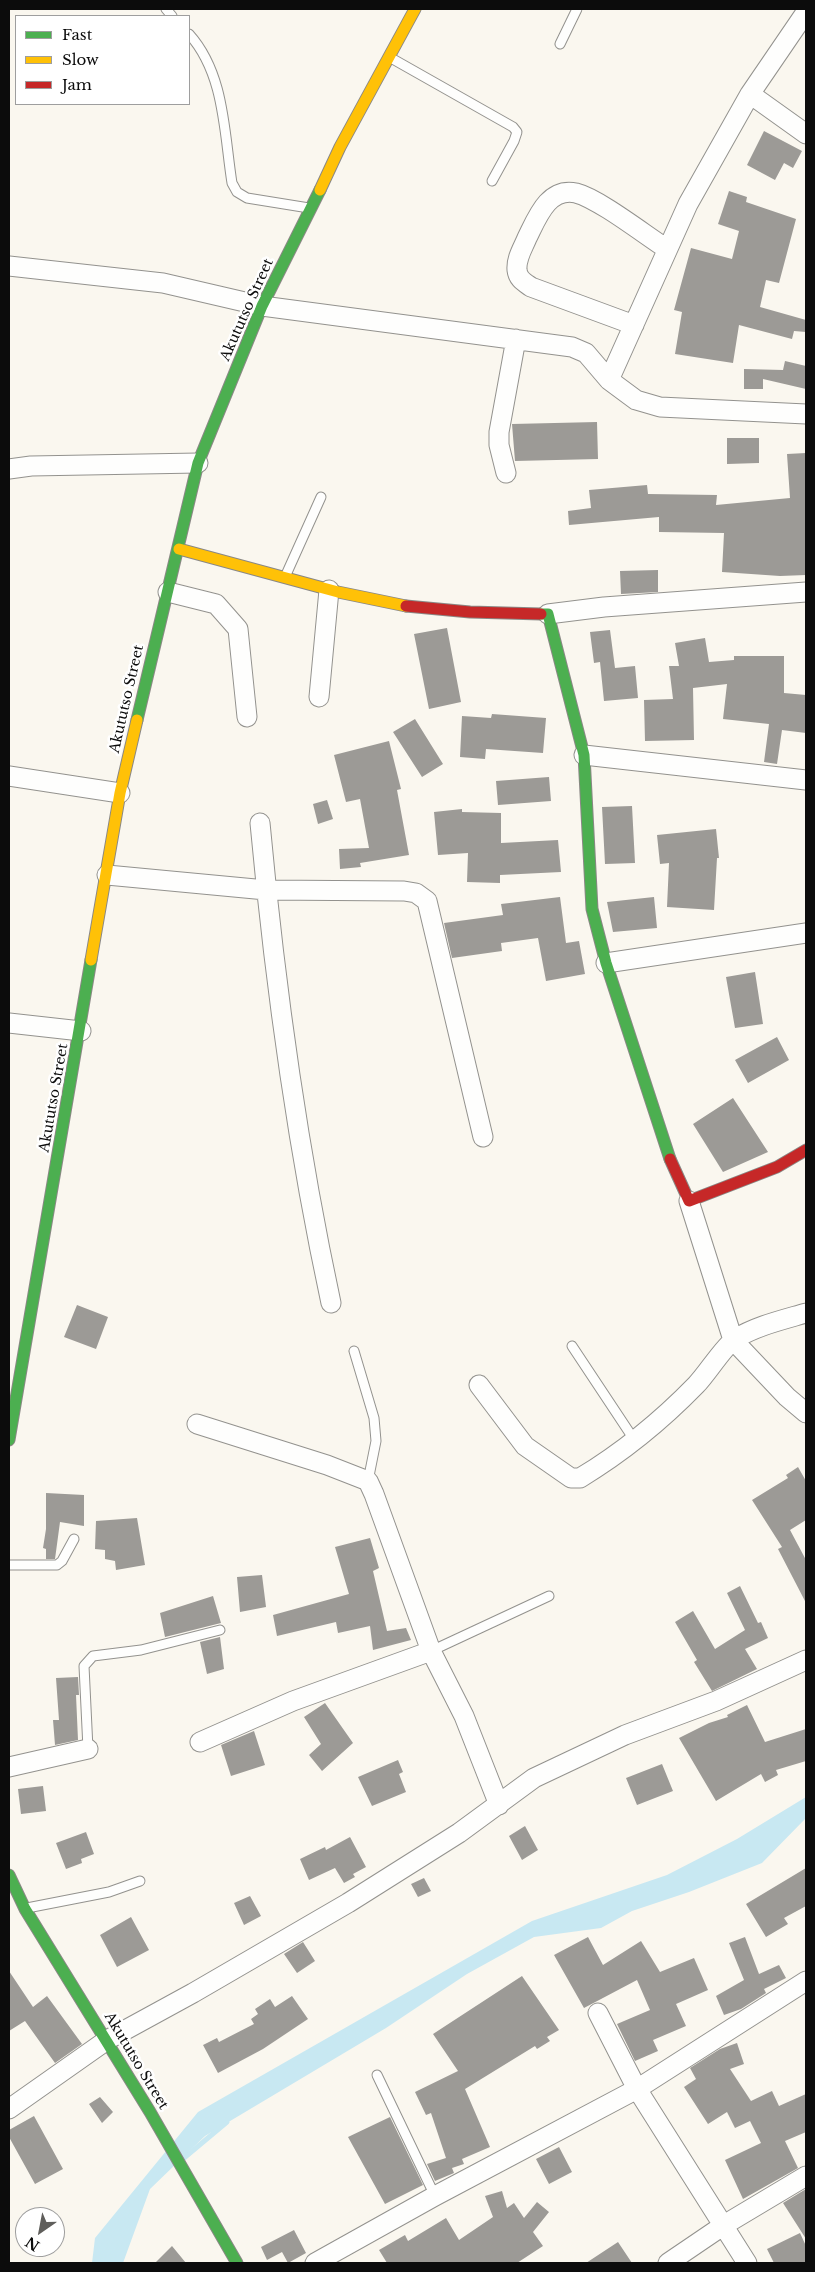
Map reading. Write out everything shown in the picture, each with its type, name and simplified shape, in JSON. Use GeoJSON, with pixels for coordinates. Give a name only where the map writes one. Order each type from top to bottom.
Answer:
{"type":"FeatureCollection","features":[{"type":"Feature","properties":{"kind":"street","name":"Akututso Street"},"geometry":{"type":"LineString","coordinates":[[9,1440],[120,793],[198,463],[262,306],[312,208],[340,147],[415,9]]}},
{"type":"Feature","properties":{"kind":"street"},"geometry":{"type":"LineString","coordinates":[[610,380],[688,204],[750,94],[806,12]]}},
{"type":"Feature","properties":{"kind":"street"},"geometry":{"type":"LineString","coordinates":[[750,94],[806,134]]}},
{"type":"Feature","properties":{"kind":"street"},"geometry":{"type":"LineString","coordinates":[[634,325],[531,287],[521,280],[517,271],[518,259],[541,208],[553,197],[563,193],[576,193],[592,200],[667,249]]}},
{"type":"Feature","properties":{"kind":"street"},"geometry":{"type":"LineString","coordinates":[[9,266],[162,283],[262,306],[572,347],[586,352],[610,380],[636,400],[660,407],[806,414]]}},
{"type":"Feature","properties":{"kind":"street"},"geometry":{"type":"LineString","coordinates":[[506,473],[499,445],[499,432],[516,339]]}},
{"type":"Feature","properties":{"kind":"street"},"geometry":{"type":"LineString","coordinates":[[9,469],[31,466],[198,463]]}},
{"type":"Feature","properties":{"kind":"street"},"geometry":{"type":"LineString","coordinates":[[178,549],[329,590],[393,604],[467,613],[548,614],[604,607],[806,592]]}},
{"type":"Feature","properties":{"kind":"street"},"geometry":{"type":"LineString","coordinates":[[319,697],[329,590]]}},
{"type":"Feature","properties":{"kind":"street"},"geometry":{"type":"LineString","coordinates":[[168,592],[216,604],[238,629],[247,717]]}},
{"type":"Feature","properties":{"kind":"street"},"geometry":{"type":"LineString","coordinates":[[548,614],[584,755],[592,909],[606,963],[669,1155],[689,1201],[733,1340],[787,1397],[806,1413]]}},
{"type":"Feature","properties":{"kind":"street"},"geometry":{"type":"LineString","coordinates":[[584,755],[806,780]]}},
{"type":"Feature","properties":{"kind":"street"},"geometry":{"type":"LineString","coordinates":[[9,776],[120,793]]}},
{"type":"Feature","properties":{"kind":"street"},"geometry":{"type":"LineString","coordinates":[[260,823],[266,890],[292,1100],[312,1216],[331,1303]]}},
{"type":"Feature","properties":{"kind":"street"},"geometry":{"type":"LineString","coordinates":[[107,875],[266,890],[404,891],[416,893],[427,901],[483,1137]]}},
{"type":"Feature","properties":{"kind":"street"},"geometry":{"type":"LineString","coordinates":[[606,963],[806,933]]}},
{"type":"Feature","properties":{"kind":"street"},"geometry":{"type":"LineString","coordinates":[[9,1023],[80,1031]]}},
{"type":"Feature","properties":{"kind":"street"},"geometry":{"type":"LineString","coordinates":[[689,1201],[777,1167],[806,1150]]}},
{"type":"Feature","properties":{"kind":"street"},"geometry":{"type":"LineString","coordinates":[[479,1385],[525,1446],[571,1478],[580,1478],[636,1441],[669,1413],[705,1376],[733,1340],[768,1324],[806,1313]]}},
{"type":"Feature","properties":{"kind":"street"},"geometry":{"type":"LineString","coordinates":[[197,1424],[326,1465],[368,1481],[432,1651],[464,1716],[498,1805]]}},
{"type":"Feature","properties":{"kind":"street"},"geometry":{"type":"LineString","coordinates":[[200,1742],[293,1701],[432,1651]]}},
{"type":"Feature","properties":{"kind":"street"},"geometry":{"type":"LineString","coordinates":[[9,2108],[106,2040],[193,1993],[348,1903],[459,1832],[534,1778],[625,1735],[716,1702],[806,1660]]}},
{"type":"Feature","properties":{"kind":"street"},"geometry":{"type":"LineString","coordinates":[[9,1767],[88,1749]]}},
{"type":"Feature","properties":{"kind":"street","name":"Akututso Street"},"geometry":{"type":"LineString","coordinates":[[9,1875],[25,1909],[150,2112],[200,2202],[238,2263]]}},
{"type":"Feature","properties":{"kind":"street"},"geometry":{"type":"LineString","coordinates":[[315,2263],[435,2196],[637,2089],[806,1981]]}},
{"type":"Feature","properties":{"kind":"street"},"geometry":{"type":"LineString","coordinates":[[598,2013],[637,2089],[747,2263]]}},
{"type":"Feature","properties":{"kind":"street"},"geometry":{"type":"LineString","coordinates":[[668,2263],[724,2225],[806,2176]]}},
{"type":"Feature","properties":{"kind":"lane"},"geometry":{"type":"LineString","coordinates":[[560,44],[577,9]]}},
{"type":"Feature","properties":{"kind":"lane"},"geometry":{"type":"LineString","coordinates":[[190,36],[208,63],[217,85],[232,183],[236,192],[247,198],[312,208]]}},
{"type":"Feature","properties":{"kind":"lane"},"geometry":{"type":"LineString","coordinates":[[388,57],[513,127],[516,132],[514,141],[492,181]]}},
{"type":"Feature","properties":{"kind":"lane"},"geometry":{"type":"LineString","coordinates":[[285,578],[321,497]]}},
{"type":"Feature","properties":{"kind":"lane"},"geometry":{"type":"LineString","coordinates":[[572,1346],[636,1441]]}},
{"type":"Feature","properties":{"kind":"lane"},"geometry":{"type":"LineString","coordinates":[[354,1351],[374,1418],[376,1441],[368,1481]]}},
{"type":"Feature","properties":{"kind":"lane"},"geometry":{"type":"LineString","coordinates":[[9,1565],[57,1565],[62,1562],[74,1539]]}},
{"type":"Feature","properties":{"kind":"lane"},"geometry":{"type":"LineString","coordinates":[[432,1651],[549,1596]]}},
{"type":"Feature","properties":{"kind":"lane"},"geometry":{"type":"LineString","coordinates":[[88,1749],[84,1666],[92,1656],[141,1650],[220,1630]]}},
{"type":"Feature","properties":{"kind":"lane"},"geometry":{"type":"LineString","coordinates":[[25,1909],[109,1892],[140,1881]]}},
{"type":"Feature","properties":{"kind":"lane"},"geometry":{"type":"LineString","coordinates":[[377,2075],[435,2196]]}},
{"type":"Feature","properties":{"kind":"water"},"geometry":{"type":"Polygon","coordinates":[[[806,1797],[806,1818],[762,1863],[689,1892],[632,1911],[601,1928],[534,1937],[467,1974],[386,2028],[205,2136],[150,2189],[123,2263],[92,2263],[95,2238],[198,2112],[532,1921],[667,1875],[737,1839],[806,1797]]]}},
{"type":"Feature","properties":{"kind":"building"},"geometry":{"type":"Polygon","coordinates":[[[764,131],[802,151],[793,168],[784,163],[775,180],[747,165],[764,131]]]}},
{"type":"Feature","properties":{"kind":"building"},"geometry":{"type":"Polygon","coordinates":[[[729,191],[747,197],[746,202],[796,219],[779,283],[766,280],[760,307],[806,320],[806,332],[794,331],[792,339],[739,325],[733,363],[675,354],[682,312],[674,310],[691,248],[732,259],[739,231],[718,224],[729,191]]]}},
{"type":"Feature","properties":{"kind":"building"},"geometry":{"type":"Polygon","coordinates":[[[785,361],[806,366],[806,389],[763,379],[763,389],[744,389],[744,369],[783,370],[785,361]]]}},
{"type":"Feature","properties":{"kind":"building"},"geometry":{"type":"Polygon","coordinates":[[[597,422],[598,459],[515,461],[512,424],[597,422]]]}},
{"type":"Feature","properties":{"kind":"building"},"geometry":{"type":"Polygon","coordinates":[[[727,438],[759,438],[759,463],[727,464],[727,438]]]}},
{"type":"Feature","properties":{"kind":"building"},"geometry":{"type":"Polygon","coordinates":[[[806,453],[806,575],[780,576],[722,572],[724,533],[659,532],[659,517],[569,525],[568,511],[591,508],[589,490],[647,485],[648,494],[717,495],[716,505],[790,498],[787,454],[806,453]]]}},
{"type":"Feature","properties":{"kind":"building"},"geometry":{"type":"Polygon","coordinates":[[[658,570],[658,592],[621,594],[620,571],[658,570]]]}},
{"type":"Feature","properties":{"kind":"building"},"geometry":{"type":"Polygon","coordinates":[[[447,628],[461,702],[429,709],[414,634],[447,628]]]}},
{"type":"Feature","properties":{"kind":"building"},"geometry":{"type":"Polygon","coordinates":[[[610,630],[615,668],[635,666],[638,698],[604,701],[600,662],[594,663],[590,632],[610,630]]]}},
{"type":"Feature","properties":{"kind":"building"},"geometry":{"type":"Polygon","coordinates":[[[705,638],[709,662],[734,660],[734,656],[784,656],[784,693],[806,695],[806,733],[782,730],[777,764],[764,762],[769,724],[723,719],[727,684],[693,688],[694,740],[645,741],[644,700],[673,699],[669,666],[679,666],[675,643],[705,638]]]}},
{"type":"Feature","properties":{"kind":"building"},"geometry":{"type":"Polygon","coordinates":[[[492,714],[546,718],[543,753],[486,749],[485,759],[460,757],[462,716],[491,718],[492,714]]]}},
{"type":"Feature","properties":{"kind":"building"},"geometry":{"type":"Polygon","coordinates":[[[415,719],[443,764],[422,777],[393,732],[415,719]]]}},
{"type":"Feature","properties":{"kind":"building"},"geometry":{"type":"Polygon","coordinates":[[[389,741],[401,789],[397,790],[409,855],[360,863],[361,867],[340,869],[339,849],[369,848],[360,799],[346,802],[334,755],[389,741]]]}},
{"type":"Feature","properties":{"kind":"building"},"geometry":{"type":"Polygon","coordinates":[[[549,777],[551,801],[498,805],[496,781],[549,777]]]}},
{"type":"Feature","properties":{"kind":"building"},"geometry":{"type":"Polygon","coordinates":[[[327,800],[333,819],[318,824],[313,804],[327,800]]]}},
{"type":"Feature","properties":{"kind":"building"},"geometry":{"type":"Polygon","coordinates":[[[632,806],[635,863],[605,864],[602,807],[632,806]]]}},
{"type":"Feature","properties":{"kind":"building"},"geometry":{"type":"Polygon","coordinates":[[[462,809],[462,812],[501,813],[501,843],[558,840],[561,872],[500,875],[500,883],[467,882],[468,853],[438,855],[434,812],[462,809]]]}},
{"type":"Feature","properties":{"kind":"building"},"geometry":{"type":"Polygon","coordinates":[[[716,829],[719,858],[717,858],[714,910],[667,907],[669,863],[660,864],[657,835],[716,829]]]}},
{"type":"Feature","properties":{"kind":"building"},"geometry":{"type":"Polygon","coordinates":[[[560,897],[566,943],[579,941],[585,974],[546,981],[538,938],[501,943],[502,951],[452,958],[444,923],[503,915],[501,904],[560,897]]]}},
{"type":"Feature","properties":{"kind":"building"},"geometry":{"type":"Polygon","coordinates":[[[654,897],[657,928],[613,932],[607,902],[654,897]]]}},
{"type":"Feature","properties":{"kind":"building"},"geometry":{"type":"Polygon","coordinates":[[[755,972],[763,1024],[735,1028],[726,977],[755,972]]]}},
{"type":"Feature","properties":{"kind":"building"},"geometry":{"type":"Polygon","coordinates":[[[777,1037],[789,1060],[748,1083],[735,1060],[777,1037]]]}},
{"type":"Feature","properties":{"kind":"building"},"geometry":{"type":"Polygon","coordinates":[[[733,1098],[768,1152],[723,1172],[693,1124],[733,1098]]]}},
{"type":"Feature","properties":{"kind":"building"},"geometry":{"type":"Polygon","coordinates":[[[77,1305],[108,1317],[96,1349],[64,1337],[77,1305]]]}},
{"type":"Feature","properties":{"kind":"building"},"geometry":{"type":"Polygon","coordinates":[[[798,1467],[806,1481],[806,1520],[790,1530],[806,1560],[806,1603],[778,1549],[782,1547],[752,1500],[788,1478],[786,1475],[798,1467]]]}},
{"type":"Feature","properties":{"kind":"building"},"geometry":{"type":"Polygon","coordinates":[[[46,1493],[84,1495],[84,1526],[60,1522],[55,1559],[46,1559],[46,1549],[43,1548],[46,1529],[46,1493]]]}},
{"type":"Feature","properties":{"kind":"building"},"geometry":{"type":"Polygon","coordinates":[[[137,1518],[145,1565],[116,1570],[115,1561],[105,1559],[105,1550],[95,1549],[96,1521],[137,1518]]]}},
{"type":"Feature","properties":{"kind":"building"},"geometry":{"type":"Polygon","coordinates":[[[370,1538],[379,1568],[373,1571],[387,1631],[406,1628],[411,1640],[373,1650],[370,1626],[338,1633],[336,1622],[277,1636],[273,1615],[349,1594],[335,1547],[370,1538]]]}},
{"type":"Feature","properties":{"kind":"building"},"geometry":{"type":"Polygon","coordinates":[[[262,1575],[266,1607],[240,1612],[237,1577],[262,1575]]]}},
{"type":"Feature","properties":{"kind":"building"},"geometry":{"type":"Polygon","coordinates":[[[740,1586],[758,1623],[761,1622],[768,1638],[745,1649],[757,1669],[712,1691],[694,1662],[697,1660],[675,1622],[693,1611],[715,1649],[745,1630],[727,1593],[740,1586]]]}},
{"type":"Feature","properties":{"kind":"building"},"geometry":{"type":"Polygon","coordinates":[[[213,1596],[221,1623],[165,1637],[160,1613],[213,1596]]]}},
{"type":"Feature","properties":{"kind":"building"},"geometry":{"type":"Polygon","coordinates":[[[220,1637],[224,1669],[207,1674],[200,1642],[220,1637]]]}},
{"type":"Feature","properties":{"kind":"building"},"geometry":{"type":"Polygon","coordinates":[[[78,1677],[79,1695],[76,1695],[78,1740],[55,1745],[53,1720],[59,1720],[56,1678],[78,1677]]]}},
{"type":"Feature","properties":{"kind":"building"},"geometry":{"type":"Polygon","coordinates":[[[325,1703],[353,1743],[322,1771],[309,1755],[321,1744],[304,1717],[325,1703]]]}},
{"type":"Feature","properties":{"kind":"building"},"geometry":{"type":"Polygon","coordinates":[[[747,1705],[765,1742],[806,1729],[806,1761],[776,1770],[778,1775],[765,1782],[761,1774],[716,1801],[679,1738],[709,1723],[728,1717],[727,1715],[747,1705]]]}},
{"type":"Feature","properties":{"kind":"building"},"geometry":{"type":"Polygon","coordinates":[[[254,1731],[265,1765],[231,1776],[221,1745],[254,1731]]]}},
{"type":"Feature","properties":{"kind":"building"},"geometry":{"type":"Polygon","coordinates":[[[398,1760],[403,1772],[399,1774],[406,1792],[372,1806],[358,1777],[398,1760]]]}},
{"type":"Feature","properties":{"kind":"building"},"geometry":{"type":"Polygon","coordinates":[[[662,1764],[673,1791],[637,1805],[626,1778],[662,1764]]]}},
{"type":"Feature","properties":{"kind":"building"},"geometry":{"type":"Polygon","coordinates":[[[43,1786],[46,1811],[21,1814],[18,1789],[43,1786]]]}},
{"type":"Feature","properties":{"kind":"building"},"geometry":{"type":"Polygon","coordinates":[[[525,1826],[538,1850],[522,1860],[509,1836],[525,1826]]]}},
{"type":"Feature","properties":{"kind":"building"},"geometry":{"type":"Polygon","coordinates":[[[86,1832],[94,1854],[81,1859],[82,1863],[66,1869],[56,1843],[86,1832]]]}},
{"type":"Feature","properties":{"kind":"building"},"geometry":{"type":"Polygon","coordinates":[[[350,1837],[366,1867],[353,1874],[355,1877],[344,1883],[335,1868],[309,1880],[300,1859],[325,1847],[326,1850],[350,1837]]]}},
{"type":"Feature","properties":{"kind":"building"},"geometry":{"type":"Polygon","coordinates":[[[806,1868],[806,1906],[784,1918],[788,1924],[766,1937],[746,1904],[806,1868]]]}},
{"type":"Feature","properties":{"kind":"building"},"geometry":{"type":"Polygon","coordinates":[[[424,1878],[431,1891],[418,1897],[411,1884],[424,1878]]]}},
{"type":"Feature","properties":{"kind":"building"},"geometry":{"type":"Polygon","coordinates":[[[250,1896],[261,1916],[244,1925],[234,1903],[250,1896]]]}},
{"type":"Feature","properties":{"kind":"building"},"geometry":{"type":"Polygon","coordinates":[[[131,1917],[149,1950],[117,1967],[100,1935],[131,1917]]]}},
{"type":"Feature","properties":{"kind":"building"},"geometry":{"type":"Polygon","coordinates":[[[588,1937],[603,1965],[641,1941],[660,1972],[694,1958],[708,1990],[676,2004],[686,2026],[653,2040],[658,2051],[635,2061],[617,2024],[650,2010],[637,1980],[584,2008],[554,1955],[588,1937]]]}},
{"type":"Feature","properties":{"kind":"building"},"geometry":{"type":"Polygon","coordinates":[[[745,1937],[759,1974],[779,1965],[786,1978],[764,1989],[766,1993],[741,2009],[724,2015],[716,1996],[744,1980],[729,1943],[745,1937]]]}},
{"type":"Feature","properties":{"kind":"building"},"geometry":{"type":"Polygon","coordinates":[[[303,1942],[315,1961],[297,1973],[284,1954],[303,1942]]]}},
{"type":"Feature","properties":{"kind":"building"},"geometry":{"type":"Polygon","coordinates":[[[9,1971],[33,2007],[47,1996],[82,2044],[55,2063],[25,2021],[9,2031],[9,1971]]]}},
{"type":"Feature","properties":{"kind":"building"},"geometry":{"type":"Polygon","coordinates":[[[522,1976],[559,2030],[547,2037],[550,2041],[537,2049],[535,2046],[465,2089],[490,2147],[462,2159],[464,2164],[452,2168],[454,2173],[435,2181],[427,2164],[446,2158],[431,2113],[426,2115],[415,2092],[458,2071],[433,2034],[522,1976]]]}},
{"type":"Feature","properties":{"kind":"building"},"geometry":{"type":"Polygon","coordinates":[[[292,1996],[308,2019],[263,2049],[218,2073],[203,2045],[217,2038],[219,2042],[254,2024],[251,2019],[258,2014],[255,2009],[270,1999],[275,2007],[292,1996]]]}},
{"type":"Feature","properties":{"kind":"building"},"geometry":{"type":"Polygon","coordinates":[[[737,2043],[744,2064],[730,2069],[751,2101],[772,2091],[779,2106],[806,2094],[806,2132],[785,2141],[798,2168],[743,2199],[725,2160],[761,2143],[750,2121],[735,2128],[727,2112],[708,2124],[684,2087],[696,2079],[690,2068],[720,2049],[737,2043]]]}},
{"type":"Feature","properties":{"kind":"building"},"geometry":{"type":"Polygon","coordinates":[[[100,2097],[113,2112],[102,2123],[89,2104],[100,2097]]]}},
{"type":"Feature","properties":{"kind":"building"},"geometry":{"type":"Polygon","coordinates":[[[34,2116],[63,2169],[35,2184],[9,2137],[9,2130],[34,2116]]]}},
{"type":"Feature","properties":{"kind":"building"},"geometry":{"type":"Polygon","coordinates":[[[390,2117],[423,2185],[385,2204],[348,2137],[390,2117]]]}},
{"type":"Feature","properties":{"kind":"building"},"geometry":{"type":"Polygon","coordinates":[[[559,2147],[572,2172],[549,2184],[536,2159],[559,2147]]]}},
{"type":"Feature","properties":{"kind":"building"},"geometry":{"type":"Polygon","coordinates":[[[806,2189],[806,2239],[783,2203],[806,2189]]]}},
{"type":"Feature","properties":{"kind":"building"},"geometry":{"type":"Polygon","coordinates":[[[502,2191],[507,2208],[514,2203],[524,2218],[537,2202],[549,2212],[533,2232],[543,2246],[517,2263],[387,2263],[379,2250],[405,2235],[408,2241],[446,2218],[459,2240],[493,2217],[485,2196],[502,2191]]]}},
{"type":"Feature","properties":{"kind":"building"},"geometry":{"type":"Polygon","coordinates":[[[294,2230],[306,2253],[288,2263],[282,2252],[267,2260],[261,2247],[294,2230]]]}},
{"type":"Feature","properties":{"kind":"building"},"geometry":{"type":"Polygon","coordinates":[[[800,2233],[806,2246],[806,2263],[774,2263],[767,2249],[800,2233]]]}},
{"type":"Feature","properties":{"kind":"building"},"geometry":{"type":"Polygon","coordinates":[[[618,2242],[632,2263],[586,2263],[618,2242]]]}},
{"type":"Feature","properties":{"kind":"building"},"geometry":{"type":"Polygon","coordinates":[[[172,2246],[186,2263],[155,2263],[172,2246]]]}},
{"type":"Feature","properties":{"kind":"waterway"},"geometry":{"type":"LineString","coordinates":[[184,2158],[227,2122]]}},
{"type":"Feature","properties":{"kind":"traffic: fast"},"geometry":{"type":"LineString","coordinates":[[137,720],[198,463],[262,306],[320,190]]}},
{"type":"Feature","properties":{"kind":"traffic: fast"},"geometry":{"type":"LineString","coordinates":[[541,614],[548,614],[584,755],[592,909],[606,963],[670,1159]]}},
{"type":"Feature","properties":{"kind":"traffic: fast"},"geometry":{"type":"LineString","coordinates":[[9,1440],[91,960]]}},
{"type":"Feature","properties":{"kind":"traffic: fast"},"geometry":{"type":"LineString","coordinates":[[9,1875],[25,1909],[150,2112],[237,2263]]}},
{"type":"Feature","properties":{"kind":"traffic: slow"},"geometry":{"type":"LineString","coordinates":[[320,190],[340,147],[415,9]]}},
{"type":"Feature","properties":{"kind":"traffic: slow"},"geometry":{"type":"LineString","coordinates":[[179,549],[338,592],[406,606]]}},
{"type":"Feature","properties":{"kind":"traffic: slow"},"geometry":{"type":"LineString","coordinates":[[91,960],[120,793],[137,720]]}},
{"type":"Feature","properties":{"kind":"traffic: jam"},"geometry":{"type":"LineString","coordinates":[[406,606],[470,612],[541,614]]}},
{"type":"Feature","properties":{"kind":"traffic: jam"},"geometry":{"type":"LineString","coordinates":[[670,1159],[689,1201],[777,1167],[806,1150]]}}]}
